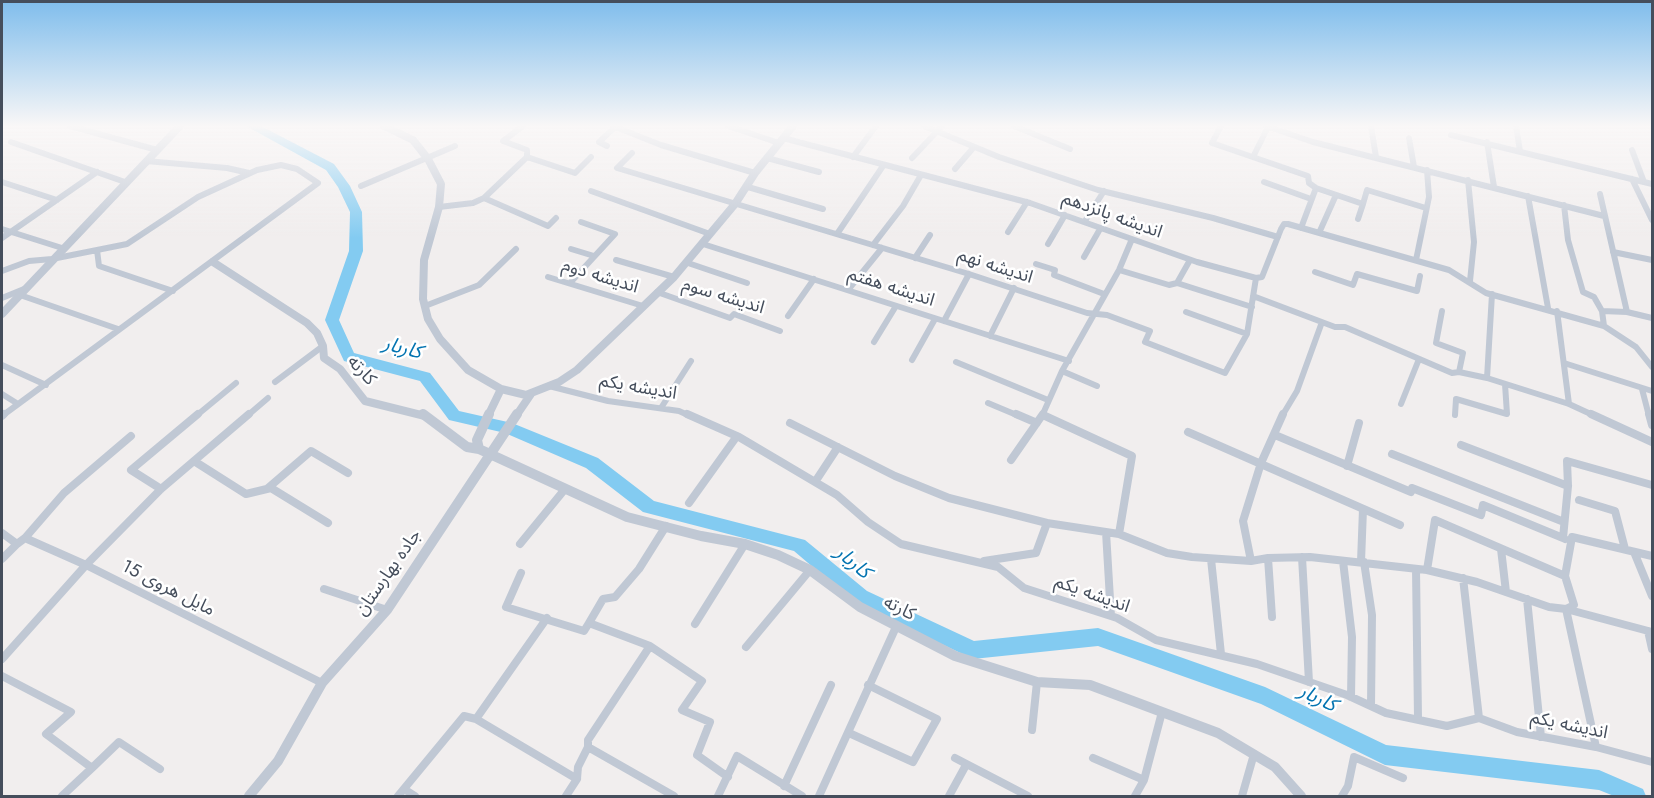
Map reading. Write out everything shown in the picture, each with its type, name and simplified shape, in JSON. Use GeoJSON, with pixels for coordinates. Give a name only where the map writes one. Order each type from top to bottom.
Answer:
{"type":"FeatureCollection","features":[{"type":"Feature","properties":{"kind":"street"},"geometry":{"type":"LineString","coordinates":[[72,163],[125,182]]}},
{"type":"Feature","properties":{"kind":"street"},"geometry":{"type":"LineString","coordinates":[[2,314],[144,163]]}},
{"type":"Feature","properties":{"kind":"street"},"geometry":{"type":"LineString","coordinates":[[172,163],[227,168],[249,173]]}},
{"type":"Feature","properties":{"kind":"street"},"geometry":{"type":"LineString","coordinates":[[361,186],[417,163]]}},
{"type":"Feature","properties":{"kind":"street"},"geometry":{"type":"LineString","coordinates":[[430,163],[441,184],[439,207],[424,260],[425,306],[432,326],[468,370],[501,389],[531,394],[577,370],[674,277],[688,263],[748,188],[763,163]]}},
{"type":"Feature","properties":{"kind":"street"},"geometry":{"type":"LineString","coordinates":[[439,207],[472,203],[484,198],[520,163]]}},
{"type":"Feature","properties":{"kind":"street"},"geometry":{"type":"LineString","coordinates":[[546,163],[575,173],[585,163]]}},
{"type":"Feature","properties":{"kind":"street","name":"اندیشه نهم"},"geometry":{"type":"LineString","coordinates":[[622,163],[617,168],[969,274],[1093,315],[1107,315],[1150,331],[1145,342],[1225,373],[1247,334]]}},
{"type":"Feature","properties":{"kind":"street"},"geometry":{"type":"LineString","coordinates":[[722,163],[755,173]]}},
{"type":"Feature","properties":{"kind":"street"},"geometry":{"type":"LineString","coordinates":[[786,163],[819,172]]}},
{"type":"Feature","properties":{"kind":"street","name":"اندیشه پانزدهم"},"geometry":{"type":"LineString","coordinates":[[876,163],[1027,202],[1190,260],[1256,278]]}},
{"type":"Feature","properties":{"kind":"street"},"geometry":{"type":"LineString","coordinates":[[954,169],[959,163]]}},
{"type":"Feature","properties":{"kind":"street"},"geometry":{"type":"LineString","coordinates":[[1022,163],[1104,191],[1203,215],[1278,237]]}},
{"type":"Feature","properties":{"kind":"street"},"geometry":{"type":"LineString","coordinates":[[1271,163],[1308,176],[1309,183],[1316,188],[1363,204]]}},
{"type":"Feature","properties":{"kind":"street"},"geometry":{"type":"LineString","coordinates":[[1402,163],[1604,216]]}},
{"type":"Feature","properties":{"kind":"street"},"geometry":{"type":"LineString","coordinates":[[1490,163],[1494,187]]}},
{"type":"Feature","properties":{"kind":"street"},"geometry":{"type":"LineString","coordinates":[[1569,163],[1653,184]]}},
{"type":"Feature","properties":{"kind":"street"},"geometry":{"type":"LineString","coordinates":[[1637,163],[1644,182]]}},
{"type":"Feature","properties":{"kind":"street"},"geometry":{"type":"LineString","coordinates":[[2,271],[29,261],[52,259],[127,244],[198,197],[249,173],[281,165],[297,169],[318,183],[2,416]]}},
{"type":"Feature","properties":{"kind":"street"},"geometry":{"type":"LineString","coordinates":[[837,234],[883,165]]}},
{"type":"Feature","properties":{"kind":"street"},"geometry":{"type":"LineString","coordinates":[[1416,260],[1429,197],[1427,170]]}},
{"type":"Feature","properties":{"kind":"street"},"geometry":{"type":"LineString","coordinates":[[2,238],[97,172]]}},
{"type":"Feature","properties":{"kind":"street"},"geometry":{"type":"LineString","coordinates":[[873,245],[903,206],[921,175]]}},
{"type":"Feature","properties":{"kind":"street"},"geometry":{"type":"LineString","coordinates":[[1632,179],[1652,219]]}},
{"type":"Feature","properties":{"kind":"street"},"geometry":{"type":"LineString","coordinates":[[1468,180],[1474,242],[1470,282]]}},
{"type":"Feature","properties":{"kind":"street"},"geometry":{"type":"LineString","coordinates":[[2,182],[57,200]]}},
{"type":"Feature","properties":{"kind":"street"},"geometry":{"type":"LineString","coordinates":[[1264,182],[1311,200]]}},
{"type":"Feature","properties":{"kind":"street"},"geometry":{"type":"LineString","coordinates":[[748,188],[823,208]]}},
{"type":"Feature","properties":{"kind":"street"},"geometry":{"type":"LineString","coordinates":[[1301,228],[1316,188]]}},
{"type":"Feature","properties":{"kind":"street"},"geometry":{"type":"LineString","coordinates":[[1358,219],[1367,190],[1426,208]]}},
{"type":"Feature","properties":{"kind":"street"},"geometry":{"type":"LineString","coordinates":[[591,191],[710,234]]}},
{"type":"Feature","properties":{"kind":"street"},"geometry":{"type":"LineString","coordinates":[[1085,221],[1104,191]]}},
{"type":"Feature","properties":{"kind":"street"},"geometry":{"type":"LineString","coordinates":[[1600,194],[1627,312]]}},
{"type":"Feature","properties":{"kind":"street"},"geometry":{"type":"LineString","coordinates":[[1319,233],[1336,195]]}},
{"type":"Feature","properties":{"kind":"street"},"geometry":{"type":"LineString","coordinates":[[1528,196],[1548,308]]}},
{"type":"Feature","properties":{"kind":"street"},"geometry":{"type":"LineString","coordinates":[[484,198],[548,226],[556,218]]}},
{"type":"Feature","properties":{"kind":"street"},"geometry":{"type":"LineString","coordinates":[[1008,232],[1027,202]]}},
{"type":"Feature","properties":{"kind":"street"},"geometry":{"type":"LineString","coordinates":[[1564,205],[1568,240],[1583,291],[1594,297],[1602,311],[1604,326]]}},
{"type":"Feature","properties":{"kind":"street"},"geometry":{"type":"LineString","coordinates":[[1047,244],[1065,215]]}},
{"type":"Feature","properties":{"kind":"street"},"geometry":{"type":"LineString","coordinates":[[570,283],[615,234],[581,222]]}},
{"type":"Feature","properties":{"kind":"street"},"geometry":{"type":"LineString","coordinates":[[1186,312],[1247,334],[1256,278],[1262,277],[1284,224],[1449,270],[1476,288],[1492,294],[1548,308],[1604,326],[1636,348],[1653,367]]}},
{"type":"Feature","properties":{"kind":"street"},"geometry":{"type":"LineString","coordinates":[[2,229],[62,248]]}},
{"type":"Feature","properties":{"kind":"street"},"geometry":{"type":"LineString","coordinates":[[1084,257],[1100,229]]}},
{"type":"Feature","properties":{"kind":"street"},"geometry":{"type":"LineString","coordinates":[[915,258],[930,235]]}},
{"type":"Feature","properties":{"kind":"street"},"geometry":{"type":"LineString","coordinates":[[1011,460],[1043,415],[1062,371],[1119,270],[1132,239]]}},
{"type":"Feature","properties":{"kind":"street","name":"اندیشه هفتم"},"geometry":{"type":"LineString","coordinates":[[703,244],[1069,361]]}},
{"type":"Feature","properties":{"kind":"street"},"geometry":{"type":"LineString","coordinates":[[848,290],[882,248]]}},
{"type":"Feature","properties":{"kind":"street"},"geometry":{"type":"LineString","coordinates":[[425,306],[479,285],[516,249]]}},
{"type":"Feature","properties":{"kind":"street"},"geometry":{"type":"LineString","coordinates":[[571,249],[594,256]]}},
{"type":"Feature","properties":{"kind":"street"},"geometry":{"type":"LineString","coordinates":[[96,250],[99,266],[173,291]]}},
{"type":"Feature","properties":{"kind":"street"},"geometry":{"type":"LineString","coordinates":[[1613,252],[1653,260]]}},
{"type":"Feature","properties":{"kind":"street"},"geometry":{"type":"LineString","coordinates":[[616,260],[674,277]]}},
{"type":"Feature","properties":{"kind":"street"},"geometry":{"type":"LineString","coordinates":[[1177,283],[1190,260]]}},
{"type":"Feature","properties":{"kind":"street","name":"کارته"},"geometry":{"type":"LineString","coordinates":[[213,262],[306,323],[316,333],[323,346],[324,358],[340,369],[365,401],[423,414],[467,447],[478,444],[490,453],[627,517],[701,536],[745,544],[810,570],[860,607],[955,656],[1036,682],[1090,685],[1218,733],[1275,767],[1301,796]]}},
{"type":"Feature","properties":{"kind":"street"},"geometry":{"type":"LineString","coordinates":[[688,263],[747,283]]}},
{"type":"Feature","properties":{"kind":"street"},"geometry":{"type":"LineString","coordinates":[[1036,264],[1055,270],[1054,275],[1104,294]]}},
{"type":"Feature","properties":{"kind":"street"},"geometry":{"type":"LineString","coordinates":[[1119,270],[1169,285],[1177,283],[1252,307]]}},
{"type":"Feature","properties":{"kind":"street"},"geometry":{"type":"LineString","coordinates":[[1316,272],[1353,285],[1357,274],[1417,291],[1420,276]]}},
{"type":"Feature","properties":{"kind":"street"},"geometry":{"type":"LineString","coordinates":[[944,321],[969,274]]}},
{"type":"Feature","properties":{"kind":"street","name":"اندیشه دوم"},"geometry":{"type":"LineString","coordinates":[[548,277],[643,306]]}},
{"type":"Feature","properties":{"kind":"street"},"geometry":{"type":"LineString","coordinates":[[788,316],[814,279]]}},
{"type":"Feature","properties":{"kind":"street"},"geometry":{"type":"LineString","coordinates":[[990,336],[1014,288]]}},
{"type":"Feature","properties":{"kind":"street"},"geometry":{"type":"LineString","coordinates":[[2,298],[22,292],[118,329]]}},
{"type":"Feature","properties":{"kind":"street","name":"اندیشه سوم"},"geometry":{"type":"LineString","coordinates":[[657,292],[730,318],[734,314],[780,331]]}},
{"type":"Feature","properties":{"kind":"street"},"geometry":{"type":"LineString","coordinates":[[1487,378],[1492,294]]}},
{"type":"Feature","properties":{"kind":"street"},"geometry":{"type":"LineString","coordinates":[[1253,296],[1335,327],[1345,327],[1452,373],[1459,372],[1487,378],[1569,405],[1653,442]]}},
{"type":"Feature","properties":{"kind":"street"},"geometry":{"type":"LineString","coordinates":[[874,342],[896,306]]}},
{"type":"Feature","properties":{"kind":"street"},"geometry":{"type":"LineString","coordinates":[[1442,311],[1436,343],[1463,353],[1459,372]]}},
{"type":"Feature","properties":{"kind":"street"},"geometry":{"type":"LineString","coordinates":[[1557,311],[1569,405]]}},
{"type":"Feature","properties":{"kind":"street"},"geometry":{"type":"LineString","coordinates":[[1602,311],[1627,312],[1653,318]]}},
{"type":"Feature","properties":{"kind":"street"},"geometry":{"type":"LineString","coordinates":[[912,360],[935,319]]}},
{"type":"Feature","properties":{"kind":"street"},"geometry":{"type":"LineString","coordinates":[[1251,561],[1244,521],[1261,463],[1275,435],[1279,421],[1297,391],[1322,322]]}},
{"type":"Feature","properties":{"kind":"street"},"geometry":{"type":"LineString","coordinates":[[275,382],[323,346]]}},
{"type":"Feature","properties":{"kind":"street"},"geometry":{"type":"LineString","coordinates":[[1401,404],[1419,359]]}},
{"type":"Feature","properties":{"kind":"street"},"geometry":{"type":"LineString","coordinates":[[661,408],[691,361]]}},
{"type":"Feature","properties":{"kind":"street"},"geometry":{"type":"LineString","coordinates":[[956,363],[1048,400]]}},
{"type":"Feature","properties":{"kind":"street"},"geometry":{"type":"LineString","coordinates":[[1564,363],[1653,392]]}},
{"type":"Feature","properties":{"kind":"street"},"geometry":{"type":"LineString","coordinates":[[2,365],[46,385]]}},
{"type":"Feature","properties":{"kind":"street"},"geometry":{"type":"LineString","coordinates":[[1062,371],[1097,386]]}},
{"type":"Feature","properties":{"kind":"street"},"geometry":{"type":"LineString","coordinates":[[161,489],[131,470],[236,383]]}},
{"type":"Feature","properties":{"kind":"street"},"geometry":{"type":"LineString","coordinates":[[1455,415],[1456,399],[1507,414],[1505,384]]}},
{"type":"Feature","properties":{"kind":"street","name":"اندیشه یکم"},"geometry":{"type":"LineString","coordinates":[[549,386],[608,401],[679,411],[737,436],[837,495],[868,522],[901,544],[982,561],[998,567],[1024,588],[1111,616],[1156,640],[1221,654],[1310,682],[1352,697],[1386,713],[1447,726],[1459,725],[1479,718],[1541,737],[1596,747],[1653,762]]}},
{"type":"Feature","properties":{"kind":"street"},"geometry":{"type":"LineString","coordinates":[[478,444],[501,389]]}},
{"type":"Feature","properties":{"kind":"street"},"geometry":{"type":"LineString","coordinates":[[1642,389],[1653,425]]}},
{"type":"Feature","properties":{"kind":"street"},"geometry":{"type":"LineString","coordinates":[[2,394],[18,404]]}},
{"type":"Feature","properties":{"kind":"street","name":"جاده بهارستان"},"geometry":{"type":"LineString","coordinates":[[249,796],[278,761],[322,683],[387,610],[531,394]]}},
{"type":"Feature","properties":{"kind":"street"},"geometry":{"type":"LineString","coordinates":[[2,659],[86,565],[161,489],[268,398]]}},
{"type":"Feature","properties":{"kind":"street"},"geometry":{"type":"LineString","coordinates":[[988,403],[1036,423]]}},
{"type":"Feature","properties":{"kind":"street"},"geometry":{"type":"LineString","coordinates":[[1043,415],[1132,456],[1119,534]]}},
{"type":"Feature","properties":{"kind":"street"},"geometry":{"type":"LineString","coordinates":[[790,423],[895,476],[950,498],[1047,523],[1119,534],[1167,553],[1211,559],[1251,561],[1302,557],[1427,570],[1463,578],[1549,607],[1566,609],[1650,632],[1653,649]]}},
{"type":"Feature","properties":{"kind":"street"},"geometry":{"type":"LineString","coordinates":[[1347,466],[1359,423]]}},
{"type":"Feature","properties":{"kind":"street"},"geometry":{"type":"LineString","coordinates":[[1188,432],[1400,525]]}},
{"type":"Feature","properties":{"kind":"street"},"geometry":{"type":"LineString","coordinates":[[1275,435],[1411,492],[1412,488],[1481,515],[1483,505],[1571,543]]}},
{"type":"Feature","properties":{"kind":"street"},"geometry":{"type":"LineString","coordinates":[[2,559],[25,538],[64,494],[131,436]]}},
{"type":"Feature","properties":{"kind":"street"},"geometry":{"type":"LineString","coordinates":[[689,503],[737,436]]}},
{"type":"Feature","properties":{"kind":"street"},"geometry":{"type":"LineString","coordinates":[[1461,445],[1568,486]]}},
{"type":"Feature","properties":{"kind":"street"},"geometry":{"type":"LineString","coordinates":[[815,482],[838,447]]}},
{"type":"Feature","properties":{"kind":"street"},"geometry":{"type":"LineString","coordinates":[[194,461],[246,494],[268,488],[311,451],[348,473]]}},
{"type":"Feature","properties":{"kind":"street"},"geometry":{"type":"LineString","coordinates":[[1392,454],[1564,522]]}},
{"type":"Feature","properties":{"kind":"street"},"geometry":{"type":"LineString","coordinates":[[1563,538],[1568,486],[1567,461],[1653,485]]}},
{"type":"Feature","properties":{"kind":"street"},"geometry":{"type":"LineString","coordinates":[[268,488],[328,523]]}},
{"type":"Feature","properties":{"kind":"street"},"geometry":{"type":"LineString","coordinates":[[520,544],[565,489]]}},
{"type":"Feature","properties":{"kind":"street"},"geometry":{"type":"LineString","coordinates":[[1579,500],[1615,511],[1625,549]]}},
{"type":"Feature","properties":{"kind":"street"},"geometry":{"type":"LineString","coordinates":[[1363,509],[1362,562],[1372,615],[1371,706]]}},
{"type":"Feature","properties":{"kind":"street"},"geometry":{"type":"LineString","coordinates":[[1427,570],[1435,520],[1565,576]]}},
{"type":"Feature","properties":{"kind":"street"},"geometry":{"type":"LineString","coordinates":[[982,561],[1036,553],[1047,523]]}},
{"type":"Feature","properties":{"kind":"street"},"geometry":{"type":"LineString","coordinates":[[522,573],[506,607],[548,618],[584,631],[603,599],[615,597],[639,569],[666,526]]}},
{"type":"Feature","properties":{"kind":"street"},"geometry":{"type":"LineString","coordinates":[[1106,532],[1111,616]]}},
{"type":"Feature","properties":{"kind":"street"},"geometry":{"type":"LineString","coordinates":[[2,533],[17,544]]}},
{"type":"Feature","properties":{"kind":"street"},"geometry":{"type":"LineString","coordinates":[[1566,609],[1574,604],[1565,576],[1572,537],[1653,556]]}},
{"type":"Feature","properties":{"kind":"street","name":"مایل هروی 15"},"geometry":{"type":"LineString","coordinates":[[25,538],[86,565],[322,683]]}},
{"type":"Feature","properties":{"kind":"street"},"geometry":{"type":"LineString","coordinates":[[695,624],[745,544]]}},
{"type":"Feature","properties":{"kind":"street"},"geometry":{"type":"LineString","coordinates":[[1501,549],[1506,592]]}},
{"type":"Feature","properties":{"kind":"street"},"geometry":{"type":"LineString","coordinates":[[1634,552],[1653,596]]}},
{"type":"Feature","properties":{"kind":"street"},"geometry":{"type":"LineString","coordinates":[[1302,557],[1310,682]]}},
{"type":"Feature","properties":{"kind":"street"},"geometry":{"type":"LineString","coordinates":[[1268,558],[1272,617]]}},
{"type":"Feature","properties":{"kind":"street"},"geometry":{"type":"LineString","coordinates":[[1211,559],[1221,654]]}},
{"type":"Feature","properties":{"kind":"street"},"geometry":{"type":"LineString","coordinates":[[1343,561],[1352,637],[1352,697]]}},
{"type":"Feature","properties":{"kind":"street"},"geometry":{"type":"LineString","coordinates":[[1416,569],[1418,718]]}},
{"type":"Feature","properties":{"kind":"street"},"geometry":{"type":"LineString","coordinates":[[746,647],[810,570]]}},
{"type":"Feature","properties":{"kind":"street"},"geometry":{"type":"LineString","coordinates":[[1463,578],[1479,718]]}},
{"type":"Feature","properties":{"kind":"street"},"geometry":{"type":"LineString","coordinates":[[324,589],[387,610]]}},
{"type":"Feature","properties":{"kind":"street"},"geometry":{"type":"LineString","coordinates":[[1527,599],[1541,737]]}},
{"type":"Feature","properties":{"kind":"street"},"geometry":{"type":"LineString","coordinates":[[1566,609],[1596,747]]}},
{"type":"Feature","properties":{"kind":"street"},"geometry":{"type":"LineString","coordinates":[[476,719],[548,618]]}},
{"type":"Feature","properties":{"kind":"street"},"geometry":{"type":"LineString","coordinates":[[590,623],[650,646],[702,681],[682,710],[710,722],[697,755],[728,777]]}},
{"type":"Feature","properties":{"kind":"street"},"geometry":{"type":"LineString","coordinates":[[819,796],[896,627]]}},
{"type":"Feature","properties":{"kind":"street"},"geometry":{"type":"LineString","coordinates":[[566,796],[577,779],[578,767],[588,747],[588,740],[650,646]]}},
{"type":"Feature","properties":{"kind":"street"},"geometry":{"type":"LineString","coordinates":[[2,676],[71,712],[46,735],[92,768]]}},
{"type":"Feature","properties":{"kind":"street"},"geometry":{"type":"LineString","coordinates":[[1032,730],[1036,682]]}},
{"type":"Feature","properties":{"kind":"street"},"geometry":{"type":"LineString","coordinates":[[784,786],[831,685]]}},
{"type":"Feature","properties":{"kind":"street"},"geometry":{"type":"LineString","coordinates":[[849,734],[913,762],[937,719],[868,685]]}},
{"type":"Feature","properties":{"kind":"street"},"geometry":{"type":"LineString","coordinates":[[1135,796],[1144,780],[1162,712]]}},
{"type":"Feature","properties":{"kind":"street"},"geometry":{"type":"LineString","coordinates":[[415,796],[401,793],[464,716],[476,719],[577,779]]}},
{"type":"Feature","properties":{"kind":"street"},"geometry":{"type":"LineString","coordinates":[[62,796],[119,742],[160,769]]}},
{"type":"Feature","properties":{"kind":"street"},"geometry":{"type":"LineString","coordinates":[[588,747],[674,796]]}},
{"type":"Feature","properties":{"kind":"street"},"geometry":{"type":"LineString","coordinates":[[1242,796],[1254,754]]}},
{"type":"Feature","properties":{"kind":"street"},"geometry":{"type":"LineString","coordinates":[[718,796],[738,756],[802,796]]}},
{"type":"Feature","properties":{"kind":"street"},"geometry":{"type":"LineString","coordinates":[[1342,796],[1348,786],[1354,757],[1403,778]]}},
{"type":"Feature","properties":{"kind":"street"},"geometry":{"type":"LineString","coordinates":[[955,758],[1028,796]]}},
{"type":"Feature","properties":{"kind":"street"},"geometry":{"type":"LineString","coordinates":[[1093,758],[1144,780]]}},
{"type":"Feature","properties":{"kind":"street"},"geometry":{"type":"LineString","coordinates":[[949,796],[966,765]]}},
{"type":"Feature","properties":{"kind":"waterway","name":"کاربار"},"geometry":{"type":"LineString","coordinates":[[323,163],[330,167],[344,186],[356,212],[356,251],[332,320],[349,357],[425,377],[454,416],[507,427],[592,463],[649,507],[799,545],[861,597],[973,650],[1098,637],[1265,696],[1385,755],[1599,780],[1636,796]]}}]}
